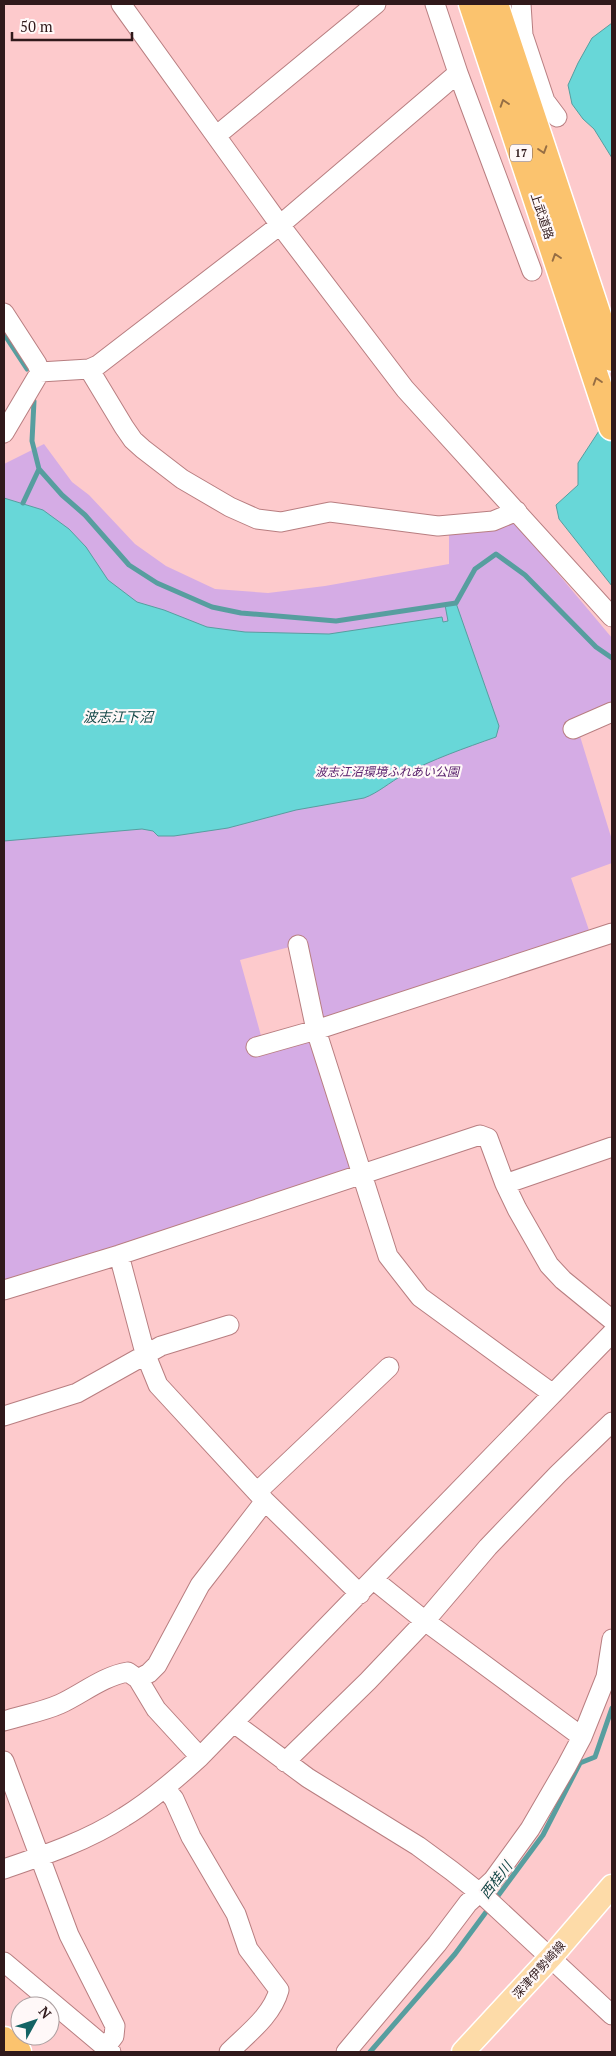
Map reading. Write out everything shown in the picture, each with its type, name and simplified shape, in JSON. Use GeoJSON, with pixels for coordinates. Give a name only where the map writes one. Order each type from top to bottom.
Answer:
{"type":"FeatureCollection","features":[{"type":"Feature","properties":{"kind":"highway","name":"上武道路"},"geometry":{"type":"LineString","coordinates":[[472,4],[582,300],[612,358]]}},
{"type":"Feature","properties":{"kind":"highway","name":"上武道路"},"geometry":{"type":"LineString","coordinates":[[495,4],[582,300],[612,427]]}},
{"type":"Feature","properties":{"kind":"highway"},"geometry":{"type":"LineString","coordinates":[[4,2040],[18,2052]]}},
{"type":"Feature","properties":{"kind":"main road","name":"深津伊勢崎線"},"geometry":{"type":"LineString","coordinates":[[463,2052],[551,1957],[612,1886]]}},
{"type":"Feature","properties":{"kind":"street"},"geometry":{"type":"LineString","coordinates":[[120,4],[280,225],[405,389],[612,617]]}},
{"type":"Feature","properties":{"kind":"street"},"geometry":{"type":"LineString","coordinates":[[216,136],[376,4]]}},
{"type":"Feature","properties":{"kind":"street"},"geometry":{"type":"LineString","coordinates":[[435,4],[458,73],[532,271]]}},
{"type":"Feature","properties":{"kind":"street"},"geometry":{"type":"LineString","coordinates":[[521,4],[523,35],[545,101],[557,117]]}},
{"type":"Feature","properties":{"kind":"street"},"geometry":{"type":"LineString","coordinates":[[40,372],[89,369],[98,365],[280,225],[458,73]]}},
{"type":"Feature","properties":{"kind":"street"},"geometry":{"type":"LineString","coordinates":[[4,313],[37,364],[40,372]]}},
{"type":"Feature","properties":{"kind":"street"},"geometry":{"type":"LineString","coordinates":[[89,369],[129,434],[143,449],[182,479],[230,507],[257,519],[281,522],[330,512],[438,526],[493,521],[517,511]]}},
{"type":"Feature","properties":{"kind":"street"},"geometry":{"type":"LineString","coordinates":[[4,433],[40,372]]}},
{"type":"Feature","properties":{"kind":"street"},"geometry":{"type":"LineString","coordinates":[[573,729],[612,712]]}},
{"type":"Feature","properties":{"kind":"street"},"geometry":{"type":"LineString","coordinates":[[256,1047],[316,1030],[612,933]]}},
{"type":"Feature","properties":{"kind":"street"},"geometry":{"type":"LineString","coordinates":[[298,945],[316,1030],[388,1256],[420,1297],[553,1394]]}},
{"type":"Feature","properties":{"kind":"street"},"geometry":{"type":"LineString","coordinates":[[4,1290],[118,1255],[480,1135],[488,1138],[505,1184],[517,1209],[549,1265],[563,1280],[612,1320]]}},
{"type":"Feature","properties":{"kind":"street"},"geometry":{"type":"LineString","coordinates":[[505,1184],[612,1147]]}},
{"type":"Feature","properties":{"kind":"street"},"geometry":{"type":"LineString","coordinates":[[118,1255],[145,1353],[158,1385],[261,1496],[360,1594]]}},
{"type":"Feature","properties":{"kind":"street"},"geometry":{"type":"LineString","coordinates":[[4,1416],[77,1393],[160,1346],[229,1325]]}},
{"type":"Feature","properties":{"kind":"street"},"geometry":{"type":"LineString","coordinates":[[4,1869],[39,1857],[105,1828],[165,1788],[234,1723],[612,1333]]}},
{"type":"Feature","properties":{"kind":"street"},"geometry":{"type":"LineString","coordinates":[[138,1679],[149,1673],[157,1664],[200,1585],[261,1496],[389,1367]]}},
{"type":"Feature","properties":{"kind":"street"},"geometry":{"type":"LineString","coordinates":[[286,1762],[362,1688],[425,1621],[488,1547],[558,1474],[612,1422]]}},
{"type":"Feature","properties":{"kind":"street"},"geometry":{"type":"LineString","coordinates":[[374,1580],[425,1621],[582,1737]]}},
{"type":"Feature","properties":{"kind":"street"},"geometry":{"type":"LineString","coordinates":[[346,2052],[437,1944],[468,1902],[482,1895],[530,1829],[582,1737],[606,1678],[612,1638]]}},
{"type":"Feature","properties":{"kind":"street"},"geometry":{"type":"LineString","coordinates":[[4,1721],[40,1712],[60,1704],[120,1673],[128,1672],[138,1679],[156,1709],[200,1757]]}},
{"type":"Feature","properties":{"kind":"street"},"geometry":{"type":"LineString","coordinates":[[234,1723],[336,1796],[418,1846],[482,1895],[612,2015]]}},
{"type":"Feature","properties":{"kind":"street"},"geometry":{"type":"LineString","coordinates":[[4,1762],[70,1935],[115,2026],[114,2036],[108,2050],[4,1962]]}},
{"type":"Feature","properties":{"kind":"street"},"geometry":{"type":"LineString","coordinates":[[165,1788],[174,1799],[191,1837],[236,1914],[248,1949],[279,1990],[277,1999],[264,2018],[229,2052]]}},
{"type":"Feature","properties":{"kind":"green space","name":"波志江沼環境ふれあい公園"},"geometry":{"type":"Polygon","coordinates":[[[44,444],[72,482],[89,495],[135,544],[166,566],[215,589],[268,593],[325,586],[449,564],[449,530],[514,521],[612,638],[612,702],[592,715],[579,733],[612,840],[612,863],[571,878],[591,936],[318,1023],[301,944],[240,960],[265,1050],[313,1040],[354,1166],[352,1173],[4,1282],[4,464],[44,444]]]}},
{"type":"Feature","properties":{"kind":"water"},"geometry":{"type":"Polygon","coordinates":[[[612,23],[612,158],[594,129],[583,119],[572,104],[568,85],[592,38],[612,23]]]}},
{"type":"Feature","properties":{"kind":"water"},"geometry":{"type":"Polygon","coordinates":[[[612,411],[612,586],[559,519],[556,505],[578,485],[578,463],[612,411]]]}},
{"type":"Feature","properties":{"kind":"water","name":"波志江下沼"},"geometry":{"type":"Polygon","coordinates":[[[4,498],[43,510],[69,529],[86,547],[108,580],[137,602],[164,610],[207,627],[245,632],[329,634],[442,617],[443,622],[448,621],[445,605],[456,603],[499,726],[496,737],[426,764],[364,798],[296,810],[228,828],[174,836],[158,836],[153,831],[142,829],[4,841],[4,498]]]}},
{"type":"Feature","properties":{"kind":"waterway"},"geometry":{"type":"LineString","coordinates":[[4,334],[27,369]]}},
{"type":"Feature","properties":{"kind":"waterway"},"geometry":{"type":"LineString","coordinates":[[34,401],[32,441],[39,469],[62,495],[85,515],[129,565],[157,583],[212,607],[241,613],[336,621],[456,603],[475,569],[496,554],[525,575],[596,647],[612,658]]}},
{"type":"Feature","properties":{"kind":"waterway"},"geometry":{"type":"LineString","coordinates":[[23,503],[39,469]]}},
{"type":"Feature","properties":{"kind":"waterway","name":"西桂川"},"geometry":{"type":"LineString","coordinates":[[370,2052],[455,1954],[543,1835],[580,1763],[595,1757],[612,1708]]}}]}
